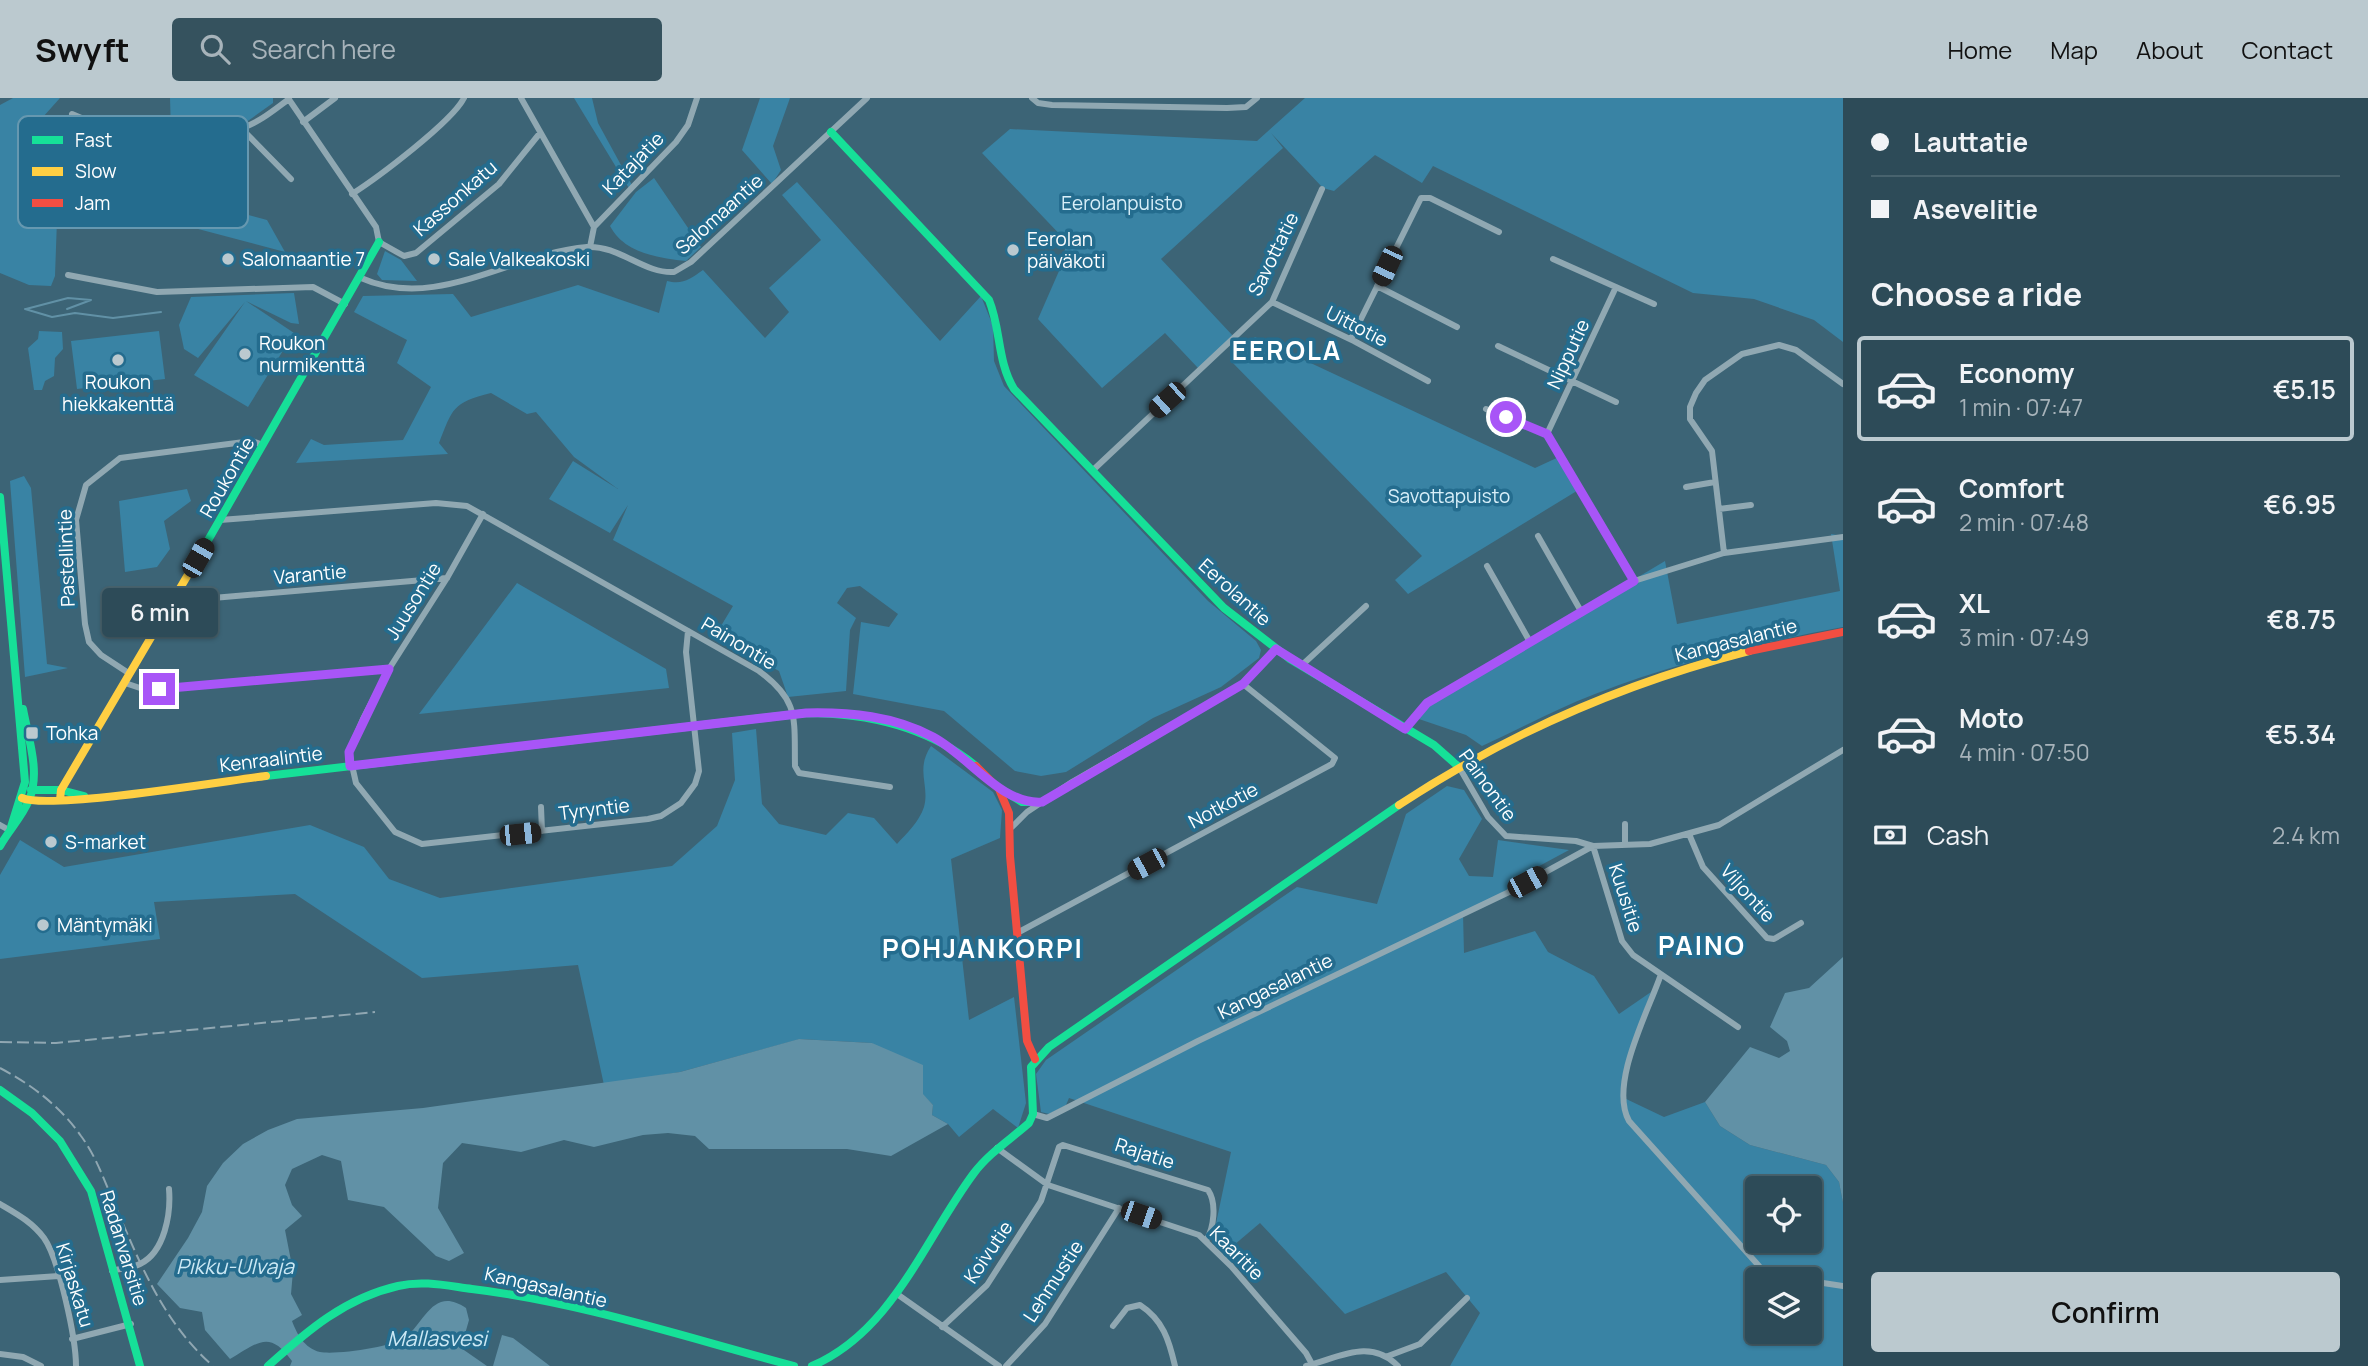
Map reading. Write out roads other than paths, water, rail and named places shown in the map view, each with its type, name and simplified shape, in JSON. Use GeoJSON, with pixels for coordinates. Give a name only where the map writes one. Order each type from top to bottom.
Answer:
{"type":"FeatureCollection","features":[{"type":"Feature","properties":{"kind":"street"},"geometry":{"type":"LineString","coordinates":[[303,122],[335,98]]}},
{"type":"Feature","properties":{"kind":"street"},"geometry":{"type":"LineString","coordinates":[[352,194],[376,178],[439,126],[464,98]]}},
{"type":"Feature","properties":{"kind":"street"},"geometry":{"type":"LineString","coordinates":[[521,98],[594,227],[590,247]]}},
{"type":"Feature","properties":{"kind":"street","name":"Katajatie"},"geometry":{"type":"LineString","coordinates":[[594,227],[676,142],[688,125],[697,98]]}},
{"type":"Feature","properties":{"kind":"street","name":"Salomaantie"},"geometry":{"type":"LineString","coordinates":[[361,278],[390,287],[443,286],[565,250],[590,247],[611,250],[667,273],[684,269],[867,98]]}},
{"type":"Feature","properties":{"kind":"street"},"geometry":{"type":"LineString","coordinates":[[1032,98],[1038,103],[1137,102],[1239,108],[1247,107],[1257,98]]}},
{"type":"Feature","properties":{"kind":"street"},"geometry":{"type":"LineString","coordinates":[[1196,106],[1197,98]]}},
{"type":"Feature","properties":{"kind":"street"},"geometry":{"type":"LineString","coordinates":[[248,126],[288,99],[376,227],[379,242]]}},
{"type":"Feature","properties":{"kind":"street"},"geometry":{"type":"LineString","coordinates":[[72,114],[77,116]]}},
{"type":"Feature","properties":{"kind":"street","name":"Eerolantie"},"geometry":{"type":"LineString","coordinates":[[831,132],[989,300],[997,319],[1000,363],[1005,376],[1211,596],[1276,649],[1405,729]]}},
{"type":"Feature","properties":{"kind":"street","name":"Kassonkatu"},"geometry":{"type":"LineString","coordinates":[[379,242],[404,256],[416,253],[499,184],[540,133]]}},
{"type":"Feature","properties":{"kind":"street"},"geometry":{"type":"LineString","coordinates":[[248,134],[291,179]]}},
{"type":"Feature","properties":{"kind":"street","name":"Savottatie"},"geometry":{"type":"LineString","coordinates":[[1092,471],[1272,302],[1322,189]]}},
{"type":"Feature","properties":{"kind":"street"},"geometry":{"type":"LineString","coordinates":[[1351,339],[1415,204],[1421,198],[1430,198],[1499,232]]}},
{"type":"Feature","properties":{"kind":"street","name":"Roukontie"},"geometry":{"type":"LineString","coordinates":[[60,800],[61,790],[361,278],[379,242]]}},
{"type":"Feature","properties":{"kind":"street"},"geometry":{"type":"LineString","coordinates":[[1553,259],[1654,304]]}},
{"type":"Feature","properties":{"kind":"street"},"geometry":{"type":"LineString","coordinates":[[68,275],[157,292],[313,286],[345,303]]}},
{"type":"Feature","properties":{"kind":"street"},"geometry":{"type":"LineString","coordinates":[[1377,286],[1457,327]]}},
{"type":"Feature","properties":{"kind":"street","name":"Nipputie"},"geometry":{"type":"LineString","coordinates":[[1547,434],[1616,287]]}},
{"type":"Feature","properties":{"kind":"street","name":"Uittotie"},"geometry":{"type":"LineString","coordinates":[[1272,302],[1351,339],[1428,381]]}},
{"type":"Feature","properties":{"kind":"street"},"geometry":{"type":"LineString","coordinates":[[1724,552],[1712,451],[1690,419],[1690,407],[1705,380],[1742,354],[1779,345],[1796,350],[1843,384]]}},
{"type":"Feature","properties":{"kind":"street"},"geometry":{"type":"LineString","coordinates":[[1498,346],[1616,402]]}},
{"type":"Feature","properties":{"kind":"street"},"geometry":{"type":"LineString","coordinates":[[1486,409],[1547,434],[1634,581]]}},
{"type":"Feature","properties":{"kind":"street","name":"Pastellintie"},"geometry":{"type":"LineString","coordinates":[[130,674],[101,655],[89,642],[76,520],[86,485],[121,458],[252,441],[263,445]]}},
{"type":"Feature","properties":{"kind":"street"},"geometry":{"type":"LineString","coordinates":[[1686,487],[1715,482]]}},
{"type":"Feature","properties":{"kind":"street"},"geometry":{"type":"LineString","coordinates":[[0,497],[25,800]]}},
{"type":"Feature","properties":{"kind":"street","name":"Painontie"},"geometry":{"type":"LineString","coordinates":[[220,520],[456,503],[483,514],[778,685],[788,697],[794,715]]}},
{"type":"Feature","properties":{"kind":"street"},"geometry":{"type":"LineString","coordinates":[[1719,509],[1751,505]]}},
{"type":"Feature","properties":{"kind":"street","name":"Juusontie"},"geometry":{"type":"LineString","coordinates":[[350,766],[349,752],[389,669],[447,578],[483,514]]}},
{"type":"Feature","properties":{"kind":"street"},"geometry":{"type":"LineString","coordinates":[[1538,536],[1582,612]]}},
{"type":"Feature","properties":{"kind":"street"},"geometry":{"type":"LineString","coordinates":[[1405,729],[1427,703],[1634,581],[1724,552],[1843,537]]}},
{"type":"Feature","properties":{"kind":"street"},"geometry":{"type":"LineString","coordinates":[[1487,566],[1530,642]]}},
{"type":"Feature","properties":{"kind":"street","name":"Varantie"},"geometry":{"type":"LineString","coordinates":[[175,596],[213,598],[447,578]]}},
{"type":"Feature","properties":{"kind":"street"},"geometry":{"type":"LineString","coordinates":[[1301,666],[1366,606]]}},
{"type":"Feature","properties":{"kind":"street","name":"Tyryntie"},"geometry":{"type":"LineString","coordinates":[[350,766],[356,783],[395,832],[422,844],[648,819],[670,811],[688,795],[699,771],[686,652],[688,631]]}},
{"type":"Feature","properties":{"kind":"street","name":"Kangasalantie"},"geometry":{"type":"LineString","coordinates":[[1035,1059],[1409,797],[1459,767],[1568,712],[1669,673],[1767,646],[1843,632]]}},
{"type":"Feature","properties":{"kind":"street"},"geometry":{"type":"LineString","coordinates":[[1012,827],[1042,802],[1243,684],[1276,649]]}},
{"type":"Feature","properties":{"kind":"street"},"geometry":{"type":"LineString","coordinates":[[125,683],[146,690],[389,669]]}},
{"type":"Feature","properties":{"kind":"street"},"geometry":{"type":"LineString","coordinates":[[0,846],[16,823],[25,800],[33,790],[17,684]]}},
{"type":"Feature","properties":{"kind":"street","name":"Notkotie"},"geometry":{"type":"LineString","coordinates":[[1019,932],[1332,764],[1335,758],[1243,684]]}},
{"type":"Feature","properties":{"kind":"street"},"geometry":{"type":"LineString","coordinates":[[890,786],[799,773],[794,766],[794,715],[844,713],[867,715],[900,724],[931,736],[957,752],[999,788],[1023,802],[1042,802]]}},
{"type":"Feature","properties":{"kind":"street","name":"Kenraalintie"},"geometry":{"type":"LineString","coordinates":[[25,800],[60,800],[794,715]]}},
{"type":"Feature","properties":{"kind":"street","name":"Painontie"},"geometry":{"type":"LineString","coordinates":[[1405,729],[1448,755],[1459,767],[1489,817],[1506,836],[1576,841],[1593,846]]}},
{"type":"Feature","properties":{"kind":"street","name":"Kangasalantie"},"geometry":{"type":"LineString","coordinates":[[1033,1114],[1047,1118],[1209,1035],[1507,893],[1593,846],[1650,844],[1689,834],[1739,814],[1843,750]]}},
{"type":"Feature","properties":{"kind":"street"},"geometry":{"type":"LineString","coordinates":[[812,1366],[829,1361],[848,1347],[897,1294],[975,1172],[998,1148],[1029,1123],[1033,1114],[1031,1067],[1035,1059],[1027,1041],[1010,856],[1012,827],[999,788]]}},
{"type":"Feature","properties":{"kind":"street","name":"Kenraalintie"},"geometry":{"type":"LineString","coordinates":[[33,790],[61,790],[86,796]]}},
{"type":"Feature","properties":{"kind":"street"},"geometry":{"type":"LineString","coordinates":[[541,807],[542,831]]}},
{"type":"Feature","properties":{"kind":"street"},"geometry":{"type":"LineString","coordinates":[[1625,824],[1625,845]]}},
{"type":"Feature","properties":{"kind":"street"},"geometry":{"type":"LineString","coordinates":[[0,825],[10,828]]}},
{"type":"Feature","properties":{"kind":"street","name":"Viljontie"},"geometry":{"type":"LineString","coordinates":[[1689,834],[1703,867],[1768,938],[1774,939],[1801,923]]}},
{"type":"Feature","properties":{"kind":"street","name":"Kuusitie"},"geometry":{"type":"LineString","coordinates":[[1593,846],[1622,941],[1633,955],[1660,977],[1738,1027]]}},
{"type":"Feature","properties":{"kind":"street"},"geometry":{"type":"LineString","coordinates":[[1660,977],[1621,1089],[1624,1111],[1760,1267]]}},
{"type":"Feature","properties":{"kind":"street","name":"Radanvarsitie"},"geometry":{"type":"LineString","coordinates":[[0,1090],[32,1112],[48,1127],[81,1173],[98,1209],[113,1271],[131,1324],[139,1366]]}},
{"type":"Feature","properties":{"kind":"street","name":"Rajatie"},"geometry":{"type":"LineString","coordinates":[[1048,1185],[1059,1147],[1069,1144],[1208,1190],[1212,1196],[1213,1209],[1211,1231],[1206,1241]]}},
{"type":"Feature","properties":{"kind":"street","name":"Kaaritie"},"geometry":{"type":"LineString","coordinates":[[998,1148],[1048,1185],[1191,1231],[1206,1241],[1300,1346],[1310,1365]]}},
{"type":"Feature","properties":{"kind":"street","name":"Koivutie"},"geometry":{"type":"LineString","coordinates":[[942,1327],[980,1294],[1048,1185]]}},
{"type":"Feature","properties":{"kind":"street"},"geometry":{"type":"LineString","coordinates":[[113,1271],[140,1264],[151,1254],[167,1222],[169,1189]]}},
{"type":"Feature","properties":{"kind":"street","name":"Kirjaskatu"},"geometry":{"type":"LineString","coordinates":[[0,1205],[38,1230],[51,1252],[59,1276],[72,1339],[131,1324]]}},
{"type":"Feature","properties":{"kind":"street","name":"Lehmustie"},"geometry":{"type":"LineString","coordinates":[[1006,1366],[1045,1324],[1119,1208]]}},
{"type":"Feature","properties":{"kind":"street"},"geometry":{"type":"LineString","coordinates":[[0,1280],[59,1276]]}},
{"type":"Feature","properties":{"kind":"street","name":"Kangasalantie"},"geometry":{"type":"LineString","coordinates":[[268,1366],[306,1332],[342,1306],[398,1286],[424,1283],[521,1294],[794,1366]]}},
{"type":"Feature","properties":{"kind":"street"},"geometry":{"type":"LineString","coordinates":[[1822,1283],[1843,1286]]}},
{"type":"Feature","properties":{"kind":"street"},"geometry":{"type":"LineString","coordinates":[[897,1294],[999,1366]]}},
{"type":"Feature","properties":{"kind":"street"},"geometry":{"type":"LineString","coordinates":[[1310,1365],[1357,1350],[1388,1356],[1420,1344],[1468,1298]]}},
{"type":"Feature","properties":{"kind":"street"},"geometry":{"type":"LineString","coordinates":[[1113,1326],[1133,1304],[1149,1311],[1167,1334],[1175,1366]]}},
{"type":"Feature","properties":{"kind":"street"},"geometry":{"type":"LineString","coordinates":[[72,1339],[76,1366]]}},
{"type":"Feature","properties":{"kind":"street"},"geometry":{"type":"LineString","coordinates":[[0,1354],[23,1357],[41,1366]]}},
{"type":"Feature","properties":{"kind":"street"},"geometry":{"type":"LineString","coordinates":[[1388,1356],[1398,1366]]}},
{"type":"Feature","properties":{"kind":"water"},"geometry":{"type":"Polygon","coordinates":[[[1843,957],[1843,1203],[1839,1182],[1826,1165],[1750,1145],[1720,1126],[1705,1102],[1750,1047],[1779,1058],[1790,1051],[1787,1041],[1770,1027],[1785,993],[1809,988],[1843,957]]]}},
{"type":"Feature","properties":{"kind":"water","name":"Pikku-Ulvaja"},"geometry":{"type":"Polygon","coordinates":[[[799,1039],[872,1043],[923,1065],[923,1094],[933,1105],[932,1115],[948,1124],[891,1156],[847,1149],[709,1149],[695,1136],[668,1133],[643,1135],[594,1147],[564,1140],[521,1152],[462,1143],[443,1163],[438,1208],[464,1253],[449,1261],[436,1256],[384,1207],[348,1200],[341,1161],[322,1155],[292,1169],[285,1185],[292,1205],[302,1216],[285,1230],[293,1271],[291,1294],[302,1315],[292,1321],[305,1344],[314,1350],[328,1353],[389,1344],[406,1337],[438,1303],[455,1302],[466,1308],[469,1320],[461,1348],[487,1366],[290,1366],[292,1361],[284,1351],[270,1342],[256,1344],[230,1359],[205,1330],[202,1312],[180,1308],[157,1284],[188,1238],[202,1212],[207,1186],[223,1163],[243,1144],[268,1130],[297,1119],[423,1108],[680,1072],[799,1039]]]}},
{"type":"Feature","properties":{"kind":"water","name":"Mallasvesi"},"geometry":{"type":"Polygon","coordinates":[[[502,1335],[513,1338],[550,1366],[493,1366],[502,1335]]]}},
{"type":"Feature","properties":{"kind":"waterway"},"geometry":{"type":"LineString","coordinates":[[26,309],[68,298],[91,300],[67,309]]}},
{"type":"Feature","properties":{"kind":"waterway"},"geometry":{"type":"LineString","coordinates":[[25,309],[52,317],[75,313],[113,318],[161,312]]}},
{"type":"Feature","properties":{"kind":"railway"},"geometry":{"type":"LineString","coordinates":[[0,1042],[56,1043],[375,1012]]}},
{"type":"Feature","properties":{"kind":"railway"},"geometry":{"type":"LineString","coordinates":[[0,1068],[45,1097],[81,1136],[95,1160],[154,1290],[180,1330],[213,1366]]}},
{"type":"Feature","properties":{"kind":"place","name":"Eerolan päiväkoti"},"geometry":{"type":"Point","coordinates":[1013,250]}},
{"type":"Feature","properties":{"kind":"place","name":"Salomaantie 7"},"geometry":{"type":"Point","coordinates":[228,259]}},
{"type":"Feature","properties":{"kind":"place","name":"Sale Valkeakoski"},"geometry":{"type":"Point","coordinates":[434,259]}},
{"type":"Feature","properties":{"kind":"place","name":"Roukon nurmikenttä"},"geometry":{"type":"Point","coordinates":[245,354]}},
{"type":"Feature","properties":{"kind":"place","name":"Roukon hiekkakenttä"},"geometry":{"type":"Point","coordinates":[118,360]}},
{"type":"Feature","properties":{"kind":"place","name":"Tohka"},"geometry":{"type":"Point","coordinates":[32,733]}},
{"type":"Feature","properties":{"kind":"place","name":"S-market"},"geometry":{"type":"Point","coordinates":[51,842]}},
{"type":"Feature","properties":{"kind":"place","name":"Mäntymäki"},"geometry":{"type":"Point","coordinates":[43,925]}},
{"type":"Feature","properties":{"kind":"district","name":"EEROLA"},"geometry":{"type":"Point","coordinates":[1287,350]}},
{"type":"Feature","properties":{"kind":"district","name":"PAINO"},"geometry":{"type":"Point","coordinates":[1702,945]}},
{"type":"Feature","properties":{"kind":"district","name":"POHJANKORPI"},"geometry":{"type":"Point","coordinates":[983,948]}},
{"type":"Feature","properties":{"kind":"park label","name":"Eerolanpuisto"},"geometry":{"type":"Point","coordinates":[1122,203]}},
{"type":"Feature","properties":{"kind":"park label","name":"Savottapuisto"},"geometry":{"type":"Point","coordinates":[1449,496]}}]}
